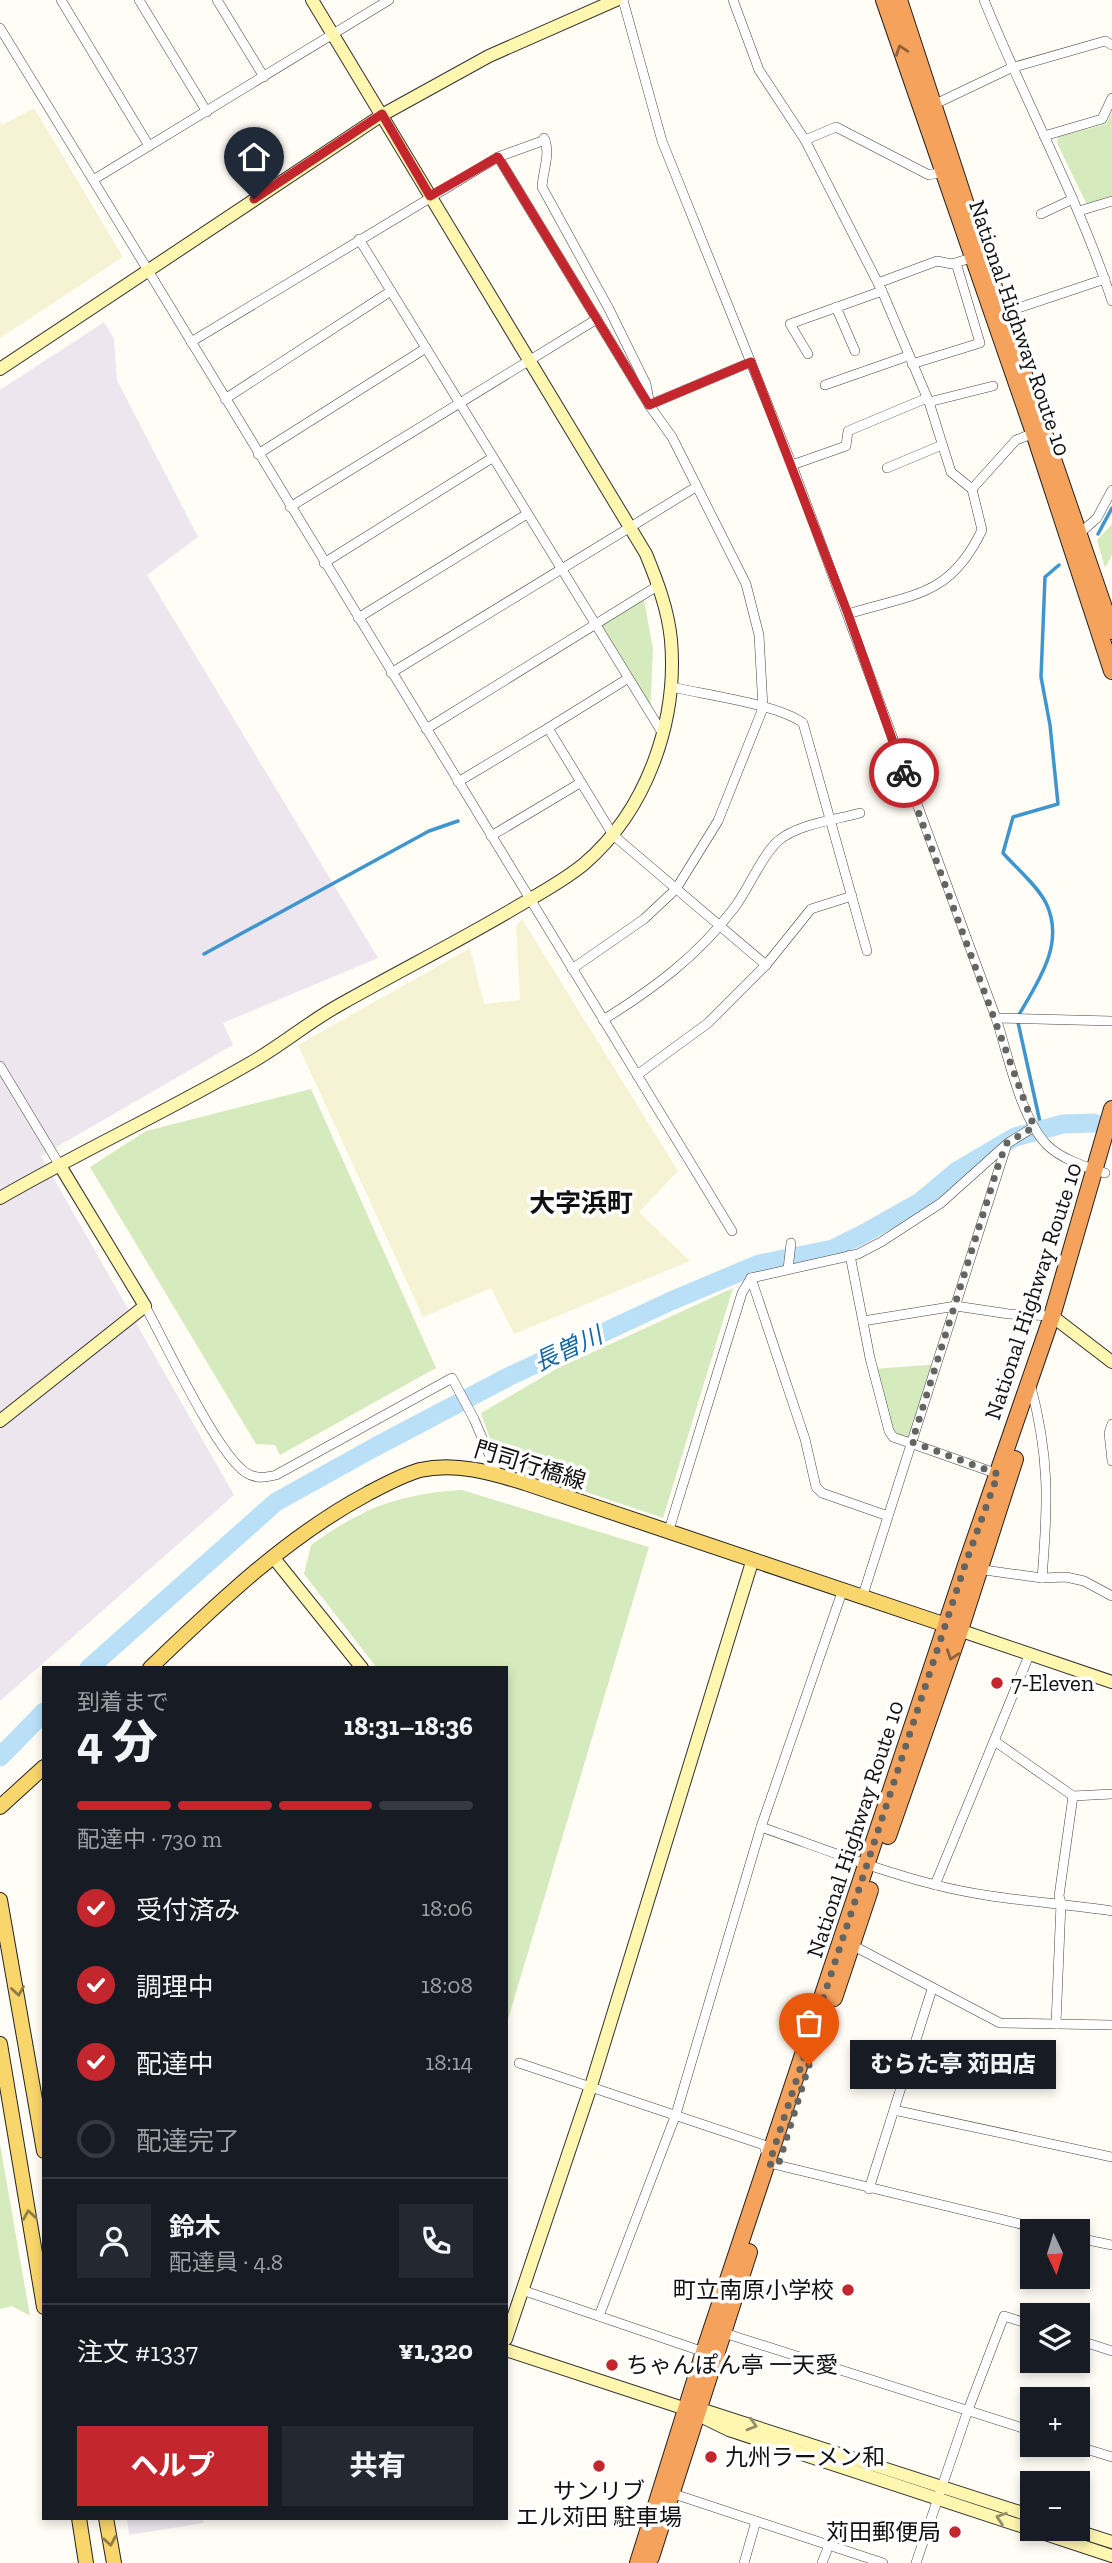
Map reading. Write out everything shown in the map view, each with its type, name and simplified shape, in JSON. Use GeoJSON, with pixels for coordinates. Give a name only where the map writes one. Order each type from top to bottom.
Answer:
{"type":"FeatureCollection","features":[{"type":"Feature","properties":{"kind":"highway","name":"National Highway Route 10"},"geometry":{"type":"LineString","coordinates":[[884,0],[927,107],[948,170],[970,258],[998,315],[1080,530],[1112,631]]}},
{"type":"Feature","properties":{"kind":"highway","name":"National Highway Route 10"},"geometry":{"type":"LineString","coordinates":[[899,0],[927,107]]}},
{"type":"Feature","properties":{"kind":"highway","name":"National Highway Route 10"},"geometry":{"type":"LineString","coordinates":[[998,315],[1112,671]]}},
{"type":"Feature","properties":{"kind":"highway","name":"National Highway Route 10"},"geometry":{"type":"LineString","coordinates":[[972,1567],[1034,1398],[1101,1172],[1108,1146],[1112,1109]]}},
{"type":"Feature","properties":{"kind":"highway","name":"National Highway Route 10"},"geometry":{"type":"LineString","coordinates":[[638,2563],[694,2411],[773,2165],[809,2065],[872,1866],[953,1628],[1029,1379],[1057,1318]]}},
{"type":"Feature","properties":{"kind":"highway","name":"National Highway Route 10"},"geometry":{"type":"LineString","coordinates":[[694,2411],[704,2352],[718,2331]]}},
{"type":"Feature","properties":{"kind":"highway","name":"National Highway Route 10"},"geometry":{"type":"LineString","coordinates":[[649,2563],[665,2491]]}},
{"type":"Feature","properties":{"kind":"main road","name":"門司行橋線"},"geometry":{"type":"LineString","coordinates":[[152,1666],[274,1557],[349,1504],[420,1470],[462,1468],[498,1475],[953,1628]]}},
{"type":"Feature","properties":{"kind":"main road"},"geometry":{"type":"LineString","coordinates":[[0,1807],[42,1769]]}},
{"type":"Feature","properties":{"kind":"main road"},"geometry":{"type":"LineString","coordinates":[[0,1900],[42,2139]]}},
{"type":"Feature","properties":{"kind":"main road"},"geometry":{"type":"LineString","coordinates":[[0,2043],[42,2295]]}},
{"type":"Feature","properties":{"kind":"main road"},"geometry":{"type":"LineString","coordinates":[[79,2520],[86,2563]]}},
{"type":"Feature","properties":{"kind":"main road"},"geometry":{"type":"LineString","coordinates":[[106,2520],[114,2563]]}},
{"type":"Feature","properties":{"kind":"street"},"geometry":{"type":"LineString","coordinates":[[61,0],[149,146]]}},
{"type":"Feature","properties":{"kind":"street"},"geometry":{"type":"LineString","coordinates":[[139,0],[206,112]]}},
{"type":"Feature","properties":{"kind":"street"},"geometry":{"type":"LineString","coordinates":[[217,0],[264,77]]}},
{"type":"Feature","properties":{"kind":"street"},"geometry":{"type":"LineString","coordinates":[[0,1198],[253,1062],[338,1005],[529,899],[584,864],[613,835],[641,789],[663,734],[672,687],[671,639],[659,585],[630,526],[312,0]]}},
{"type":"Feature","properties":{"kind":"street"},"geometry":{"type":"LineString","coordinates":[[93,180],[389,0]]}},
{"type":"Feature","properties":{"kind":"street"},"geometry":{"type":"LineString","coordinates":[[0,369],[382,114],[489,56],[616,0]]}},
{"type":"Feature","properties":{"kind":"street"},"geometry":{"type":"LineString","coordinates":[[623,0],[662,141],[793,465],[996,1018],[1026,1110],[1047,1146],[1079,1165],[1101,1172]]}},
{"type":"Feature","properties":{"kind":"street"},"geometry":{"type":"LineString","coordinates":[[733,0],[759,70],[805,140],[880,287],[928,400],[951,472],[972,489],[982,530],[958,571],[927,590],[848,614]]}},
{"type":"Feature","properties":{"kind":"street"},"geometry":{"type":"LineString","coordinates":[[985,0],[1012,68],[1079,211],[1112,301]]}},
{"type":"Feature","properties":{"kind":"street"},"geometry":{"type":"LineString","coordinates":[[0,28],[732,1231]]}},
{"type":"Feature","properties":{"kind":"street"},"geometry":{"type":"LineString","coordinates":[[927,107],[1012,68],[1105,41],[1112,45]]}},
{"type":"Feature","properties":{"kind":"street"},"geometry":{"type":"LineString","coordinates":[[1044,136],[1102,119],[1112,98]]}},
{"type":"Feature","properties":{"kind":"street"},"geometry":{"type":"LineString","coordinates":[[805,140],[836,127],[929,175],[948,170]]}},
{"type":"Feature","properties":{"kind":"street"},"geometry":{"type":"LineString","coordinates":[[191,342],[430,196],[498,157],[544,138],[548,152],[542,170],[542,187],[551,208],[594,279],[641,373],[649,405]]}},
{"type":"Feature","properties":{"kind":"street"},"geometry":{"type":"LineString","coordinates":[[498,157],[649,405],[672,436],[746,584],[759,635],[763,708],[718,821],[676,889],[644,919],[572,969]]}},
{"type":"Feature","properties":{"kind":"street"},"geometry":{"type":"LineString","coordinates":[[1041,214],[1073,199]]}},
{"type":"Feature","properties":{"kind":"street"},"geometry":{"type":"LineString","coordinates":[[1079,211],[1112,201]]}},
{"type":"Feature","properties":{"kind":"street"},"geometry":{"type":"LineString","coordinates":[[359,239],[663,734]]}},
{"type":"Feature","properties":{"kind":"street"},"geometry":{"type":"LineString","coordinates":[[808,354],[790,324],[836,307],[937,261],[970,258],[980,343],[825,385]]}},
{"type":"Feature","properties":{"kind":"street"},"geometry":{"type":"LineString","coordinates":[[998,315],[1105,279]]}},
{"type":"Feature","properties":{"kind":"street"},"geometry":{"type":"LineString","coordinates":[[225,399],[391,291]]}},
{"type":"Feature","properties":{"kind":"street"},"geometry":{"type":"LineString","coordinates":[[836,307],[855,351]]}},
{"type":"Feature","properties":{"kind":"street"},"geometry":{"type":"LineString","coordinates":[[290,508],[597,319]]}},
{"type":"Feature","properties":{"kind":"street"},"geometry":{"type":"LineString","coordinates":[[258,454],[426,348]]}},
{"type":"Feature","properties":{"kind":"street"},"geometry":{"type":"LineString","coordinates":[[649,405],[751,362]]}},
{"type":"Feature","properties":{"kind":"street"},"geometry":{"type":"LineString","coordinates":[[793,465],[846,446],[848,431],[928,400],[993,386]]}},
{"type":"Feature","properties":{"kind":"street"},"geometry":{"type":"LineString","coordinates":[[972,489],[1016,440],[1034,433]]}},
{"type":"Feature","properties":{"kind":"street"},"geometry":{"type":"LineString","coordinates":[[887,468],[942,445]]}},
{"type":"Feature","properties":{"kind":"street"},"geometry":{"type":"LineString","coordinates":[[324,563],[492,458]]}},
{"type":"Feature","properties":{"kind":"street"},"geometry":{"type":"LineString","coordinates":[[391,673],[559,568],[696,487]]}},
{"type":"Feature","properties":{"kind":"street"},"geometry":{"type":"LineString","coordinates":[[1072,547],[1080,530],[1097,518],[1112,490]]}},
{"type":"Feature","properties":{"kind":"street"},"geometry":{"type":"LineString","coordinates":[[358,618],[527,514]]}},
{"type":"Feature","properties":{"kind":"street"},"geometry":{"type":"LineString","coordinates":[[426,729],[593,623],[659,585]]}},
{"type":"Feature","properties":{"kind":"street"},"geometry":{"type":"LineString","coordinates":[[458,782],[627,679]]}},
{"type":"Feature","properties":{"kind":"street"},"geometry":{"type":"LineString","coordinates":[[672,687],[763,708],[794,717],[803,723],[833,821],[867,951]]}},
{"type":"Feature","properties":{"kind":"street"},"geometry":{"type":"LineString","coordinates":[[548,728],[613,835],[766,965]]}},
{"type":"Feature","properties":{"kind":"street"},"geometry":{"type":"LineString","coordinates":[[491,836],[580,783]]}},
{"type":"Feature","properties":{"kind":"street"},"geometry":{"type":"LineString","coordinates":[[603,1020],[649,991],[685,963],[720,926],[748,889],[778,841],[795,831],[860,813]]}},
{"type":"Feature","properties":{"kind":"street"},"geometry":{"type":"LineString","coordinates":[[637,1075],[708,1023],[766,965],[811,909],[852,896]]}},
{"type":"Feature","properties":{"kind":"street"},"geometry":{"type":"LineString","coordinates":[[996,1018],[1112,1021]]}},
{"type":"Feature","properties":{"kind":"street"},"geometry":{"type":"LineString","coordinates":[[0,1066],[145,1306],[203,1413],[232,1458],[251,1476],[276,1475],[452,1378],[474,1419],[498,1475]]}},
{"type":"Feature","properties":{"kind":"street"},"geometry":{"type":"LineString","coordinates":[[668,1533],[742,1293],[751,1278],[789,1265],[850,1255],[881,1242],[942,1203],[1007,1143],[1034,1127]]}},
{"type":"Feature","properties":{"kind":"street"},"geometry":{"type":"LineString","coordinates":[[862,1598],[1007,1143]]}},
{"type":"Feature","properties":{"kind":"street"},"geometry":{"type":"LineString","coordinates":[[789,1265],[791,1243]]}},
{"type":"Feature","properties":{"kind":"street"},"geometry":{"type":"LineString","coordinates":[[850,1255],[863,1321],[889,1431],[893,1437],[998,1474]]}},
{"type":"Feature","properties":{"kind":"street"},"geometry":{"type":"LineString","coordinates":[[751,1278],[806,1438],[816,1487],[822,1493],[888,1516]]}},
{"type":"Feature","properties":{"kind":"street"},"geometry":{"type":"LineString","coordinates":[[0,1421],[145,1306]]}},
{"type":"Feature","properties":{"kind":"street"},"geometry":{"type":"LineString","coordinates":[[863,1321],[956,1306],[1057,1318],[1112,1362]]}},
{"type":"Feature","properties":{"kind":"street"},"geometry":{"type":"LineString","coordinates":[[1029,1379],[1043,1429],[1048,1499],[1042,1578]]}},
{"type":"Feature","properties":{"kind":"street"},"geometry":{"type":"LineString","coordinates":[[1112,1424],[1109,1433],[1112,1461]]}},
{"type":"Feature","properties":{"kind":"street"},"geometry":{"type":"LineString","coordinates":[[274,1557],[360,1666]]}},
{"type":"Feature","properties":{"kind":"street"},"geometry":{"type":"LineString","coordinates":[[508,2333],[591,2086],[752,1562]]}},
{"type":"Feature","properties":{"kind":"street"},"geometry":{"type":"LineString","coordinates":[[972,1567],[1042,1578],[1066,1577],[1084,1581],[1112,1596]]}},
{"type":"Feature","properties":{"kind":"street"},"geometry":{"type":"LineString","coordinates":[[599,2316],[676,2114],[761,1827],[842,1592]]}},
{"type":"Feature","properties":{"kind":"street"},"geometry":{"type":"LineString","coordinates":[[953,1628],[1112,1682]]}},
{"type":"Feature","properties":{"kind":"street"},"geometry":{"type":"LineString","coordinates":[[936,1885],[1030,1653]]}},
{"type":"Feature","properties":{"kind":"street"},"geometry":{"type":"LineString","coordinates":[[996,1742],[1073,1796],[1112,1794]]}},
{"type":"Feature","properties":{"kind":"street"},"geometry":{"type":"LineString","coordinates":[[1056,2024],[1061,1903],[1059,1896],[1073,1796]]}},
{"type":"Feature","properties":{"kind":"street"},"geometry":{"type":"LineString","coordinates":[[761,1827],[936,1885],[1004,1898],[1112,1911]]}},
{"type":"Feature","properties":{"kind":"street"},"geometry":{"type":"LineString","coordinates":[[847,1943],[999,2023],[1112,2025]]}},
{"type":"Feature","properties":{"kind":"street"},"geometry":{"type":"LineString","coordinates":[[869,2189],[932,1989]]}},
{"type":"Feature","properties":{"kind":"street"},"geometry":{"type":"LineString","coordinates":[[519,2063],[764,2145],[773,2165],[1020,2224]]}},
{"type":"Feature","properties":{"kind":"street"},"geometry":{"type":"LineString","coordinates":[[894,2110],[1112,2157]]}},
{"type":"Feature","properties":{"kind":"street"},"geometry":{"type":"LineString","coordinates":[[1090,2240],[1112,2245]]}},
{"type":"Feature","properties":{"kind":"street"},"geometry":{"type":"LineString","coordinates":[[522,2290],[704,2352]]}},
{"type":"Feature","properties":{"kind":"street"},"geometry":{"type":"LineString","coordinates":[[916,2563],[968,2410],[1004,2316],[1020,2321]]}},
{"type":"Feature","properties":{"kind":"street"},"geometry":{"type":"LineString","coordinates":[[718,2331],[1020,2427]]}},
{"type":"Feature","properties":{"kind":"street"},"geometry":{"type":"LineString","coordinates":[[1090,2344],[1112,2351]]}},
{"type":"Feature","properties":{"kind":"street"},"geometry":{"type":"LineString","coordinates":[[508,2351],[940,2492],[1112,2556]]}},
{"type":"Feature","properties":{"kind":"street"},"geometry":{"type":"LineString","coordinates":[[1090,2450],[1112,2457]]}},
{"type":"Feature","properties":{"kind":"street"},"geometry":{"type":"LineString","coordinates":[[665,2491],[883,2563]]}},
{"type":"Feature","properties":{"kind":"street"},"geometry":{"type":"LineString","coordinates":[[940,2492],[1020,2513]]}},
{"type":"Feature","properties":{"kind":"street"},"geometry":{"type":"LineString","coordinates":[[744,2563],[756,2521]]}},
{"type":"Feature","properties":{"kind":"street"},"geometry":{"type":"LineString","coordinates":[[1090,2535],[1112,2542]]}},
{"type":"Feature","properties":{"kind":"street"},"geometry":{"type":"LineString","coordinates":[[822,2563],[829,2545]]}},
{"type":"Feature","properties":{"kind":"shaded area"},"geometry":{"type":"Polygon","coordinates":[[[34,108],[123,257],[0,338],[0,122],[2,125],[34,108]]]}},
{"type":"Feature","properties":{"kind":"shaded area"},"geometry":{"type":"Polygon","coordinates":[[[104,322],[114,339],[117,380],[198,537],[147,575],[378,958],[223,1023],[233,1045],[41,1156],[234,1495],[0,1701],[0,390],[104,322]]]}},
{"type":"Feature","properties":{"kind":"shaded area"},"geometry":{"type":"Polygon","coordinates":[[[522,919],[678,1171],[639,1212],[690,1261],[514,1334],[491,1288],[423,1317],[298,1045],[470,948],[484,1004],[520,1000],[516,926],[522,919]]]}},
{"type":"Feature","properties":{"kind":"shaded area"},"geometry":{"type":"Polygon","coordinates":[[[127,2520],[204,2520],[203,2523],[129,2535],[127,2520]]]}},
{"type":"Feature","properties":{"kind":"green space"},"geometry":{"type":"Polygon","coordinates":[[[1112,112],[1112,198],[1087,205],[1057,143],[1058,137],[1106,124],[1112,112]]]}},
{"type":"Feature","properties":{"kind":"green space"},"geometry":{"type":"Polygon","coordinates":[[[1112,524],[1112,555],[1105,568],[1097,540],[1112,524]]]}},
{"type":"Feature","properties":{"kind":"green space"},"geometry":{"type":"Polygon","coordinates":[[[644,600],[653,649],[650,717],[592,628],[644,600]]]}},
{"type":"Feature","properties":{"kind":"green space"},"geometry":{"type":"Polygon","coordinates":[[[311,1089],[436,1368],[280,1455],[275,1445],[256,1444],[90,1167],[146,1131],[311,1089]]]}},
{"type":"Feature","properties":{"kind":"green space"},"geometry":{"type":"Polygon","coordinates":[[[733,1288],[663,1518],[498,1462],[481,1413],[558,1368],[733,1288]]]}},
{"type":"Feature","properties":{"kind":"green space"},"geometry":{"type":"Polygon","coordinates":[[[939,1364],[912,1442],[893,1437],[873,1369],[939,1364]]]}},
{"type":"Feature","properties":{"kind":"green space"},"geometry":{"type":"Polygon","coordinates":[[[462,1490],[649,1547],[508,2019],[508,1666],[375,1666],[304,1574],[311,1545],[348,1521],[400,1499],[462,1490]]]}},
{"type":"Feature","properties":{"kind":"green space"},"geometry":{"type":"Polygon","coordinates":[[[0,2144],[30,2316],[12,2306],[0,2309],[0,2144]]]}},
{"type":"Feature","properties":{"kind":"waterway"},"geometry":{"type":"LineString","coordinates":[[1098,534],[1112,508]]}},
{"type":"Feature","properties":{"kind":"waterway"},"geometry":{"type":"LineString","coordinates":[[1042,1131],[1017,1018],[1046,963],[1053,933],[1051,918],[1046,903],[1037,890],[1003,853],[1013,817],[1058,804],[1050,725],[1041,677],[1045,577],[1059,565]]}},
{"type":"Feature","properties":{"kind":"waterway"},"geometry":{"type":"LineString","coordinates":[[204,954],[429,831],[458,821]]}},
{"type":"Feature","properties":{"kind":"waterway","name":"長曽川"},"geometry":{"type":"LineString","coordinates":[[91,1666],[276,1502],[375,1447],[508,1377],[671,1301],[759,1264],[833,1249],[920,1202],[957,1171],[1015,1137],[1063,1124],[1094,1123]]}},
{"type":"Feature","properties":{"kind":"waterway","name":"長曽川"},"geometry":{"type":"LineString","coordinates":[[0,1757],[42,1714]]}},
{"type":"Feature","properties":{"kind":"way so far"},"geometry":{"type":"LineString","coordinates":[[809,2065],[778,2166],[769,2164],[965,1565],[998,1474],[912,1442],[939,1364],[1000,1160],[1007,1143],[1034,1127],[904,773]]}},
{"type":"Feature","properties":{"kind":"place","name":"7-Eleven"},"geometry":{"type":"Point","coordinates":[997,1683]}},
{"type":"Feature","properties":{"kind":"place","name":"むらた亭 苅田店"},"geometry":{"type":"Point","coordinates":[809,2065]}},
{"type":"Feature","properties":{"kind":"place","name":"町立南原小学校"},"geometry":{"type":"Point","coordinates":[848,2290]}},
{"type":"Feature","properties":{"kind":"place","name":"ちゃんぽん亭 一天愛"},"geometry":{"type":"Point","coordinates":[612,2365]}},
{"type":"Feature","properties":{"kind":"place","name":"九州ラーメン和"},"geometry":{"type":"Point","coordinates":[711,2457]}},
{"type":"Feature","properties":{"kind":"place","name":"サンリブ エル苅田 駐車場"},"geometry":{"type":"Point","coordinates":[599,2466]}},
{"type":"Feature","properties":{"kind":"place","name":"苅田郵便局"},"geometry":{"type":"Point","coordinates":[955,2532]}},
{"type":"Feature","properties":{"kind":"district","name":"大字浜町"},"geometry":{"type":"Point","coordinates":[581,1203]}},
{"type":"Feature","properties":{"kind":"route"},"geometry":{"type":"LineString","coordinates":[[254,199],[382,114],[430,196],[498,157],[649,405],[751,362],[793,465],[904,773]]}}]}
